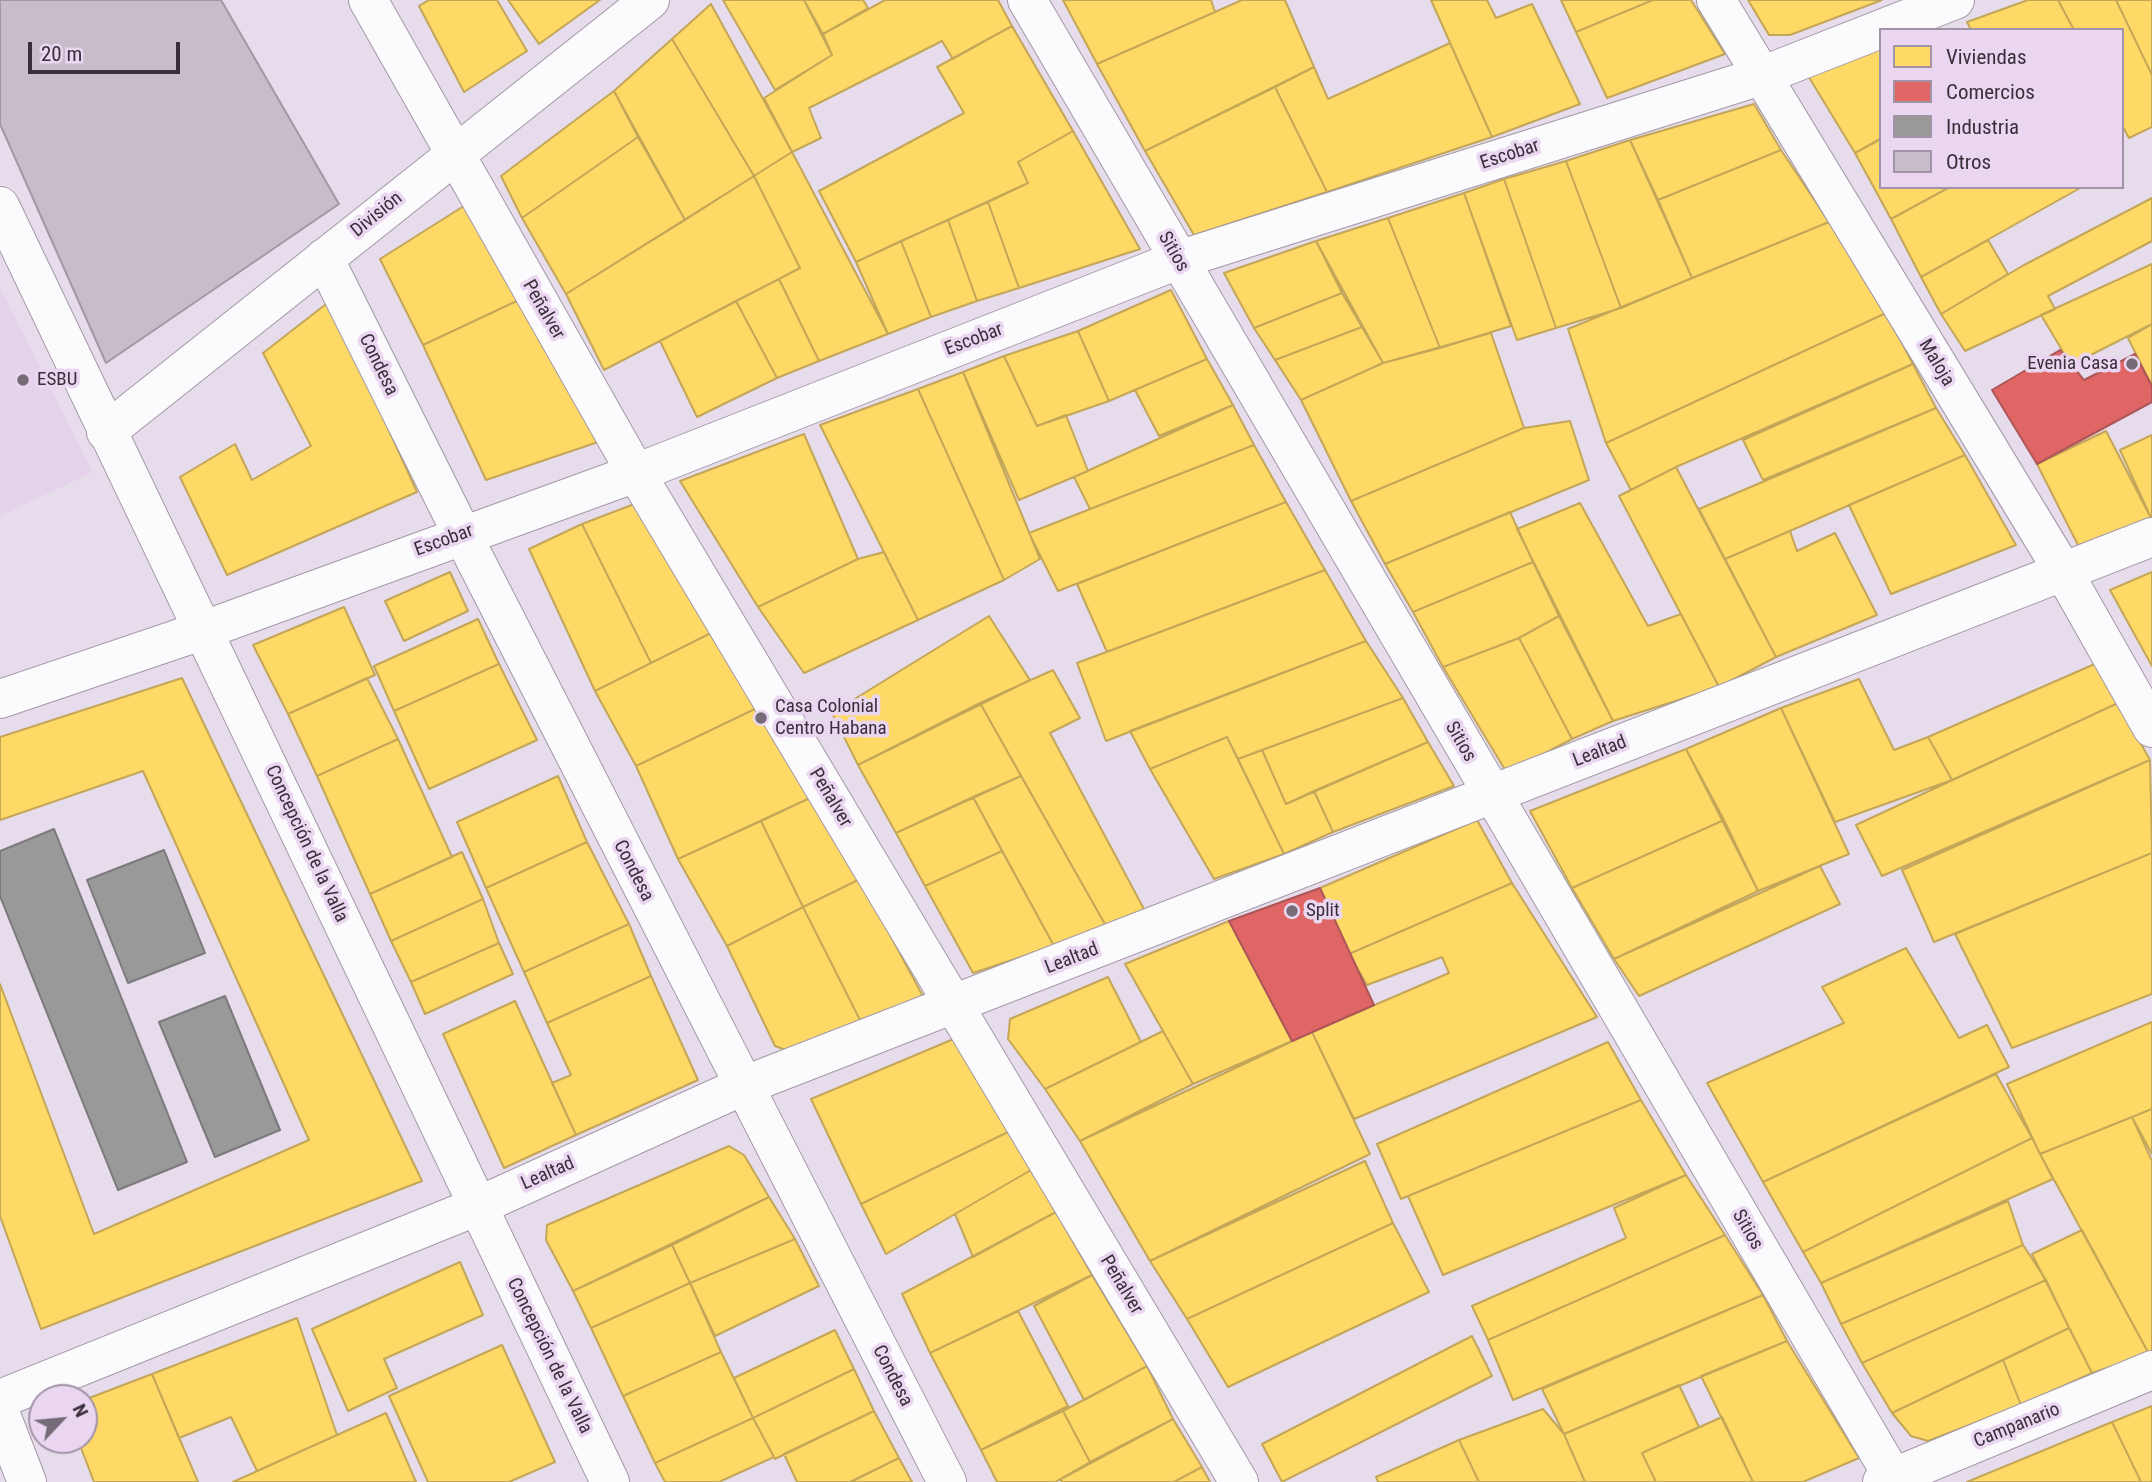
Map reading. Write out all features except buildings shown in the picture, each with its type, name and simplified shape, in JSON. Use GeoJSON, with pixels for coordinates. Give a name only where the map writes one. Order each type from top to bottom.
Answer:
{"type":"FeatureCollection","features":[{"type":"Feature","properties":{"kind":"street","name":"Peñalver"},"geometry":{"type":"LineString","coordinates":[[368,0],[636,473],[1239,1482]]}},
{"type":"Feature","properties":{"kind":"street","name":"División"},"geometry":{"type":"LineString","coordinates":[[106,432],[650,0]]}},
{"type":"Feature","properties":{"kind":"street","name":"Sitios"},"geometry":{"type":"LineString","coordinates":[[1027,0],[1890,1480]]}},
{"type":"Feature","properties":{"kind":"street","name":"Maloja"},"geometry":{"type":"LineString","coordinates":[[1716,0],[2063,571],[2152,728]]}},
{"type":"Feature","properties":{"kind":"street","name":"Escobar"},"geometry":{"type":"LineString","coordinates":[[1884,28],[1955,0]]}},
{"type":"Feature","properties":{"kind":"street","name":"Escobar"},"geometry":{"type":"LineString","coordinates":[[0,699],[204,630],[462,534],[636,473],[1178,260],[1761,76],[1879,30]]}},
{"type":"Feature","properties":{"kind":"street","name":"Concepción de la Valla"},"geometry":{"type":"LineString","coordinates":[[0,206],[610,1482]]}},
{"type":"Feature","properties":{"kind":"street","name":"Condesa"},"geometry":{"type":"LineString","coordinates":[[324,258],[462,534],[947,1482]]}},
{"type":"Feature","properties":{"kind":"street","name":"Lealtad"},"geometry":{"type":"LineString","coordinates":[[0,1399],[478,1206],[743,1086],[2152,537]]}},
{"type":"Feature","properties":{"kind":"street","name":"Campanario"},"geometry":{"type":"LineString","coordinates":[[1890,1480],[2152,1370]]}},
{"type":"Feature","properties":{"kind":"street"},"geometry":{"type":"LineString","coordinates":[[0,1412],[27,1482]]}},
{"type":"Feature","properties":{"kind":"shaded area","name":"ESBU"},"geometry":{"type":"Polygon","coordinates":[[[0,287],[93,472],[0,516],[0,287]]]}},
{"type":"Feature","properties":{"kind":"place","name":"Evenia Casa"},"geometry":{"type":"Point","coordinates":[2132,364]}},
{"type":"Feature","properties":{"kind":"place","name":"ESBU"},"geometry":{"type":"Point","coordinates":[23,380]}},
{"type":"Feature","properties":{"kind":"place","name":"Casa Colonial Centro Habana"},"geometry":{"type":"Point","coordinates":[761,718]}},
{"type":"Feature","properties":{"kind":"place","name":"Split"},"geometry":{"type":"Point","coordinates":[1292,911]}}]}
